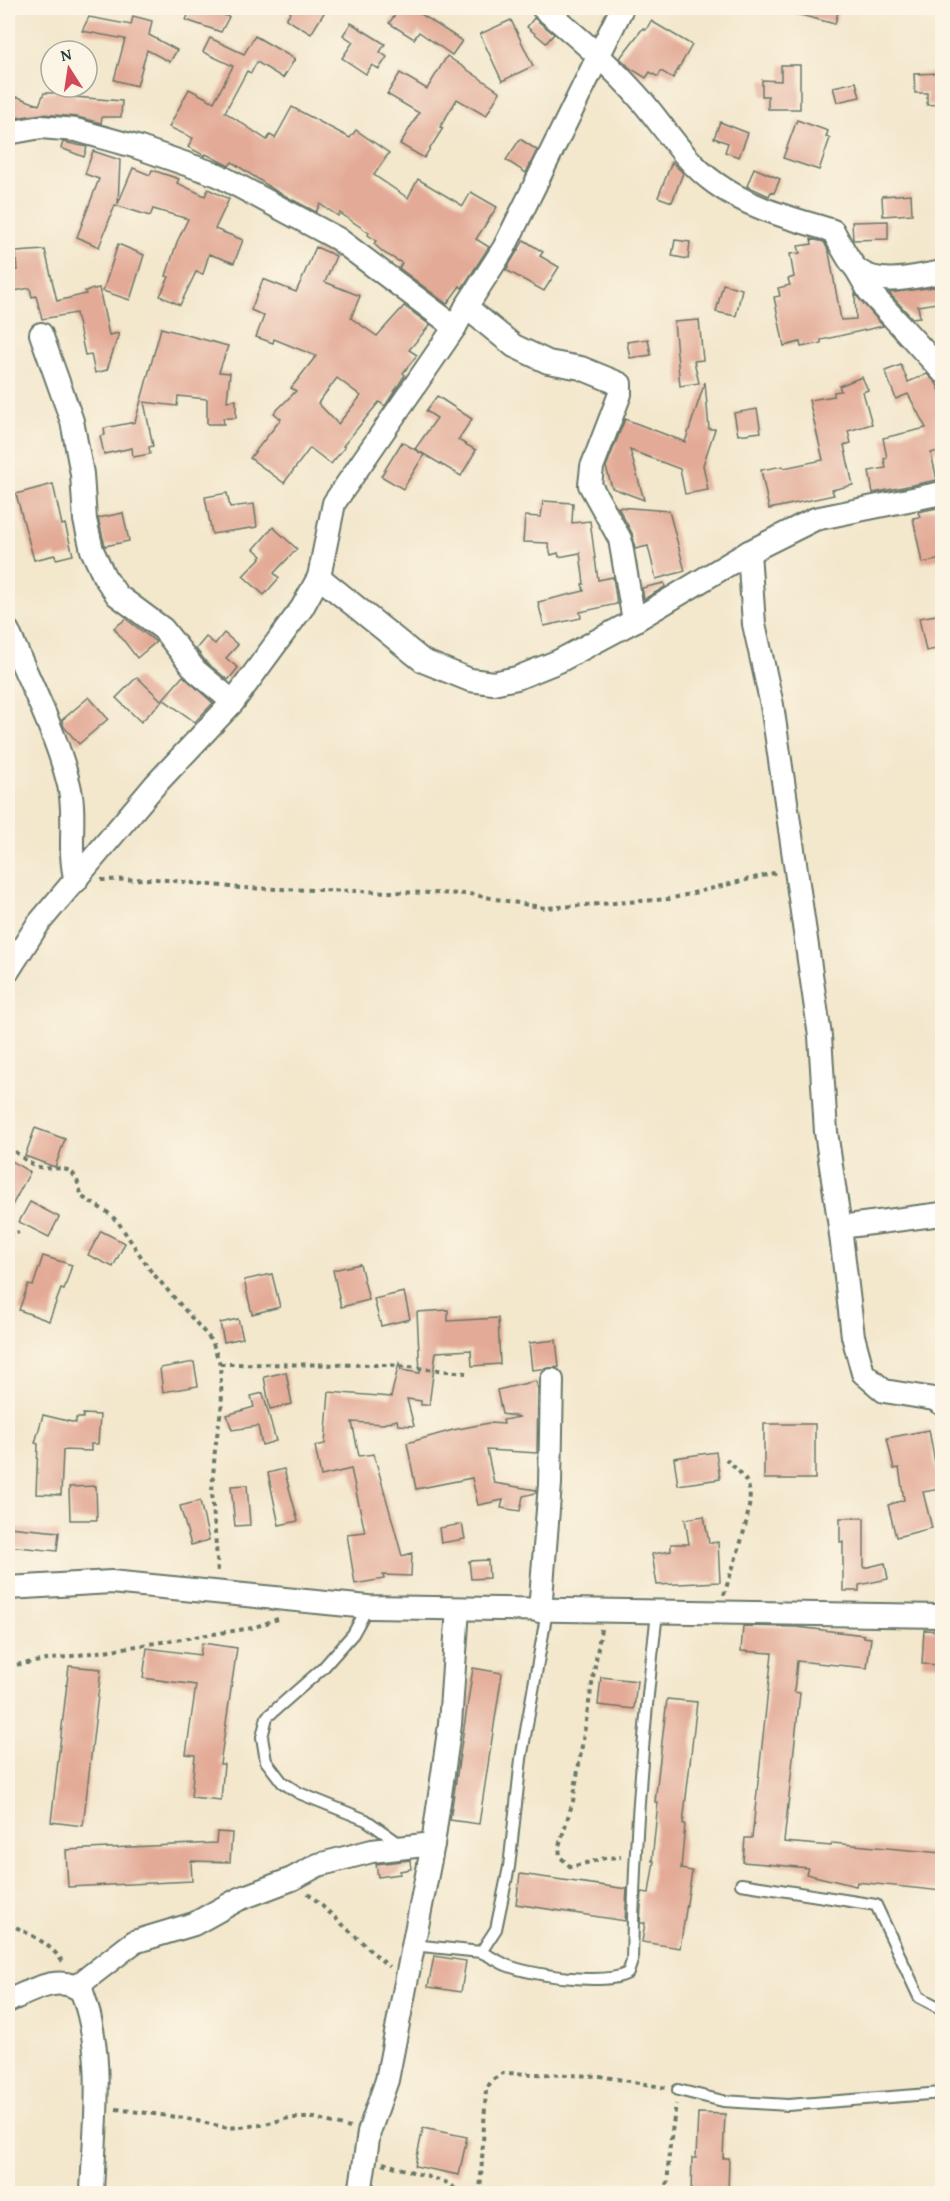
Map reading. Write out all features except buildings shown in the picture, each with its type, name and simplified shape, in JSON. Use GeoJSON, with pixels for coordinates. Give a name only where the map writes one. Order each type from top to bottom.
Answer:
{"type":"FeatureCollection","features":[{"type":"Feature","properties":{"kind":"street"},"geometry":{"type":"LineString","coordinates":[[543,8],[598,55],[642,101],[694,165],[714,183],[750,204],[833,231],[869,291],[942,372]]}},
{"type":"Feature","properties":{"kind":"street"},"geometry":{"type":"LineString","coordinates":[[8,972],[38,924],[155,785],[233,702],[302,608],[319,577],[334,503],[504,248],[622,8]]}},
{"type":"Feature","properties":{"kind":"street"},"geometry":{"type":"LineString","coordinates":[[8,133],[41,127],[76,130],[137,147],[218,175],[338,239],[460,317],[514,346],[548,362],[581,368],[620,384],[620,394],[592,467],[590,485],[620,539],[634,621]]}},
{"type":"Feature","properties":{"kind":"street"},"geometry":{"type":"LineString","coordinates":[[857,270],[876,279],[942,272]]}},
{"type":"Feature","properties":{"kind":"street"},"geometry":{"type":"LineString","coordinates":[[41,334],[72,421],[82,474],[85,520],[92,550],[104,576],[117,595],[163,629],[196,671],[233,702]]}},
{"type":"Feature","properties":{"kind":"street"},"geometry":{"type":"LineString","coordinates":[[319,577],[423,661],[470,680],[493,683],[517,678],[559,661],[634,621],[749,552],[815,519],[942,493]]}},
{"type":"Feature","properties":{"kind":"street"},"geometry":{"type":"LineString","coordinates":[[749,552],[754,624],[772,705],[820,1036],[825,1132],[840,1227],[853,1336],[863,1373],[884,1391],[934,1399],[942,1404]]}},
{"type":"Feature","properties":{"kind":"street"},"geometry":{"type":"LineString","coordinates":[[8,631],[44,715],[70,786],[72,865],[76,881]]}},
{"type":"Feature","properties":{"kind":"street"},"geometry":{"type":"LineString","coordinates":[[840,1227],[942,1214]]}},
{"type":"Feature","properties":{"kind":"street"},"geometry":{"type":"LineString","coordinates":[[544,1611],[552,1380]]}},
{"type":"Feature","properties":{"kind":"street"},"geometry":{"type":"LineString","coordinates":[[8,1588],[111,1582],[368,1607],[942,1616]]}},
{"type":"Feature","properties":{"kind":"street"},"geometry":{"type":"LineString","coordinates":[[360,2193],[369,2132],[387,2080],[433,1844],[450,1724],[458,1610]]}},
{"type":"Feature","properties":{"kind":"street"},"geometry":{"type":"LineString","coordinates":[[74,1985],[134,1942],[194,1924],[239,1899],[292,1879],[318,1865],[372,1851],[433,1844]]}},
{"type":"Feature","properties":{"kind":"street"},"geometry":{"type":"LineString","coordinates":[[8,2001],[40,1987],[58,1983],[74,1985],[82,1992],[95,2043],[98,2098],[92,2193]]}},
{"type":"Feature","properties":{"kind":"lane"},"geometry":{"type":"LineString","coordinates":[[368,1607],[353,1634],[323,1668],[267,1717],[262,1737],[266,1761],[282,1782],[299,1793],[366,1820],[404,1846]]}},
{"type":"Feature","properties":{"kind":"lane"},"geometry":{"type":"LineString","coordinates":[[481,1952],[496,1929],[507,1877],[544,1611]]}},
{"type":"Feature","properties":{"kind":"lane"},"geometry":{"type":"LineString","coordinates":[[412,1945],[481,1952],[507,1965],[595,1980],[618,1978],[628,1973],[632,1961],[634,1856],[648,1686],[657,1613]]}},
{"type":"Feature","properties":{"kind":"lane"},"geometry":{"type":"LineString","coordinates":[[741,1884],[876,1905],[919,1997],[942,2009]]}},
{"type":"Feature","properties":{"kind":"lane"},"geometry":{"type":"LineString","coordinates":[[678,2090],[723,2102],[788,2105],[942,2093]]}},
{"type":"Feature","properties":{"kind":"path"},"geometry":{"type":"LineString","coordinates":[[76,881],[156,879],[240,888],[469,894],[545,908],[669,899],[796,867]]}},
{"type":"Feature","properties":{"kind":"path"},"geometry":{"type":"LineString","coordinates":[[8,1146],[41,1168],[60,1168],[72,1172],[82,1197],[107,1212],[117,1222],[150,1270],[212,1341],[220,1364],[222,1402],[212,1492],[220,1593]]}},
{"type":"Feature","properties":{"kind":"path"},"geometry":{"type":"LineString","coordinates":[[8,1235],[19,1232]]}},
{"type":"Feature","properties":{"kind":"path"},"geometry":{"type":"LineString","coordinates":[[220,1364],[389,1365],[466,1373]]}},
{"type":"Feature","properties":{"kind":"path"},"geometry":{"type":"LineString","coordinates":[[718,1613],[749,1504],[749,1488],[744,1476],[726,1459]]}},
{"type":"Feature","properties":{"kind":"path"},"geometry":{"type":"LineString","coordinates":[[604,1610],[573,1801],[559,1846],[560,1857],[571,1867],[605,1858],[634,1856]]}},
{"type":"Feature","properties":{"kind":"path"},"geometry":{"type":"LineString","coordinates":[[8,1666],[252,1628],[282,1618]]}},
{"type":"Feature","properties":{"kind":"path"},"geometry":{"type":"LineString","coordinates":[[292,1879],[378,1958],[405,1979]]}},
{"type":"Feature","properties":{"kind":"path"},"geometry":{"type":"LineString","coordinates":[[8,1923],[39,1938],[57,1953],[74,1985]]}},
{"type":"Feature","properties":{"kind":"path"},"geometry":{"type":"LineString","coordinates":[[480,2193],[486,2090],[492,2080],[503,2073],[600,2076],[678,2090],[669,2152],[667,2193]]}},
{"type":"Feature","properties":{"kind":"path"},"geometry":{"type":"LineString","coordinates":[[98,2098],[111,2108],[184,2118],[228,2128],[261,2125],[290,2118],[315,2118],[369,2132],[374,2134],[382,2163],[448,2183],[462,2193]]}}]}
